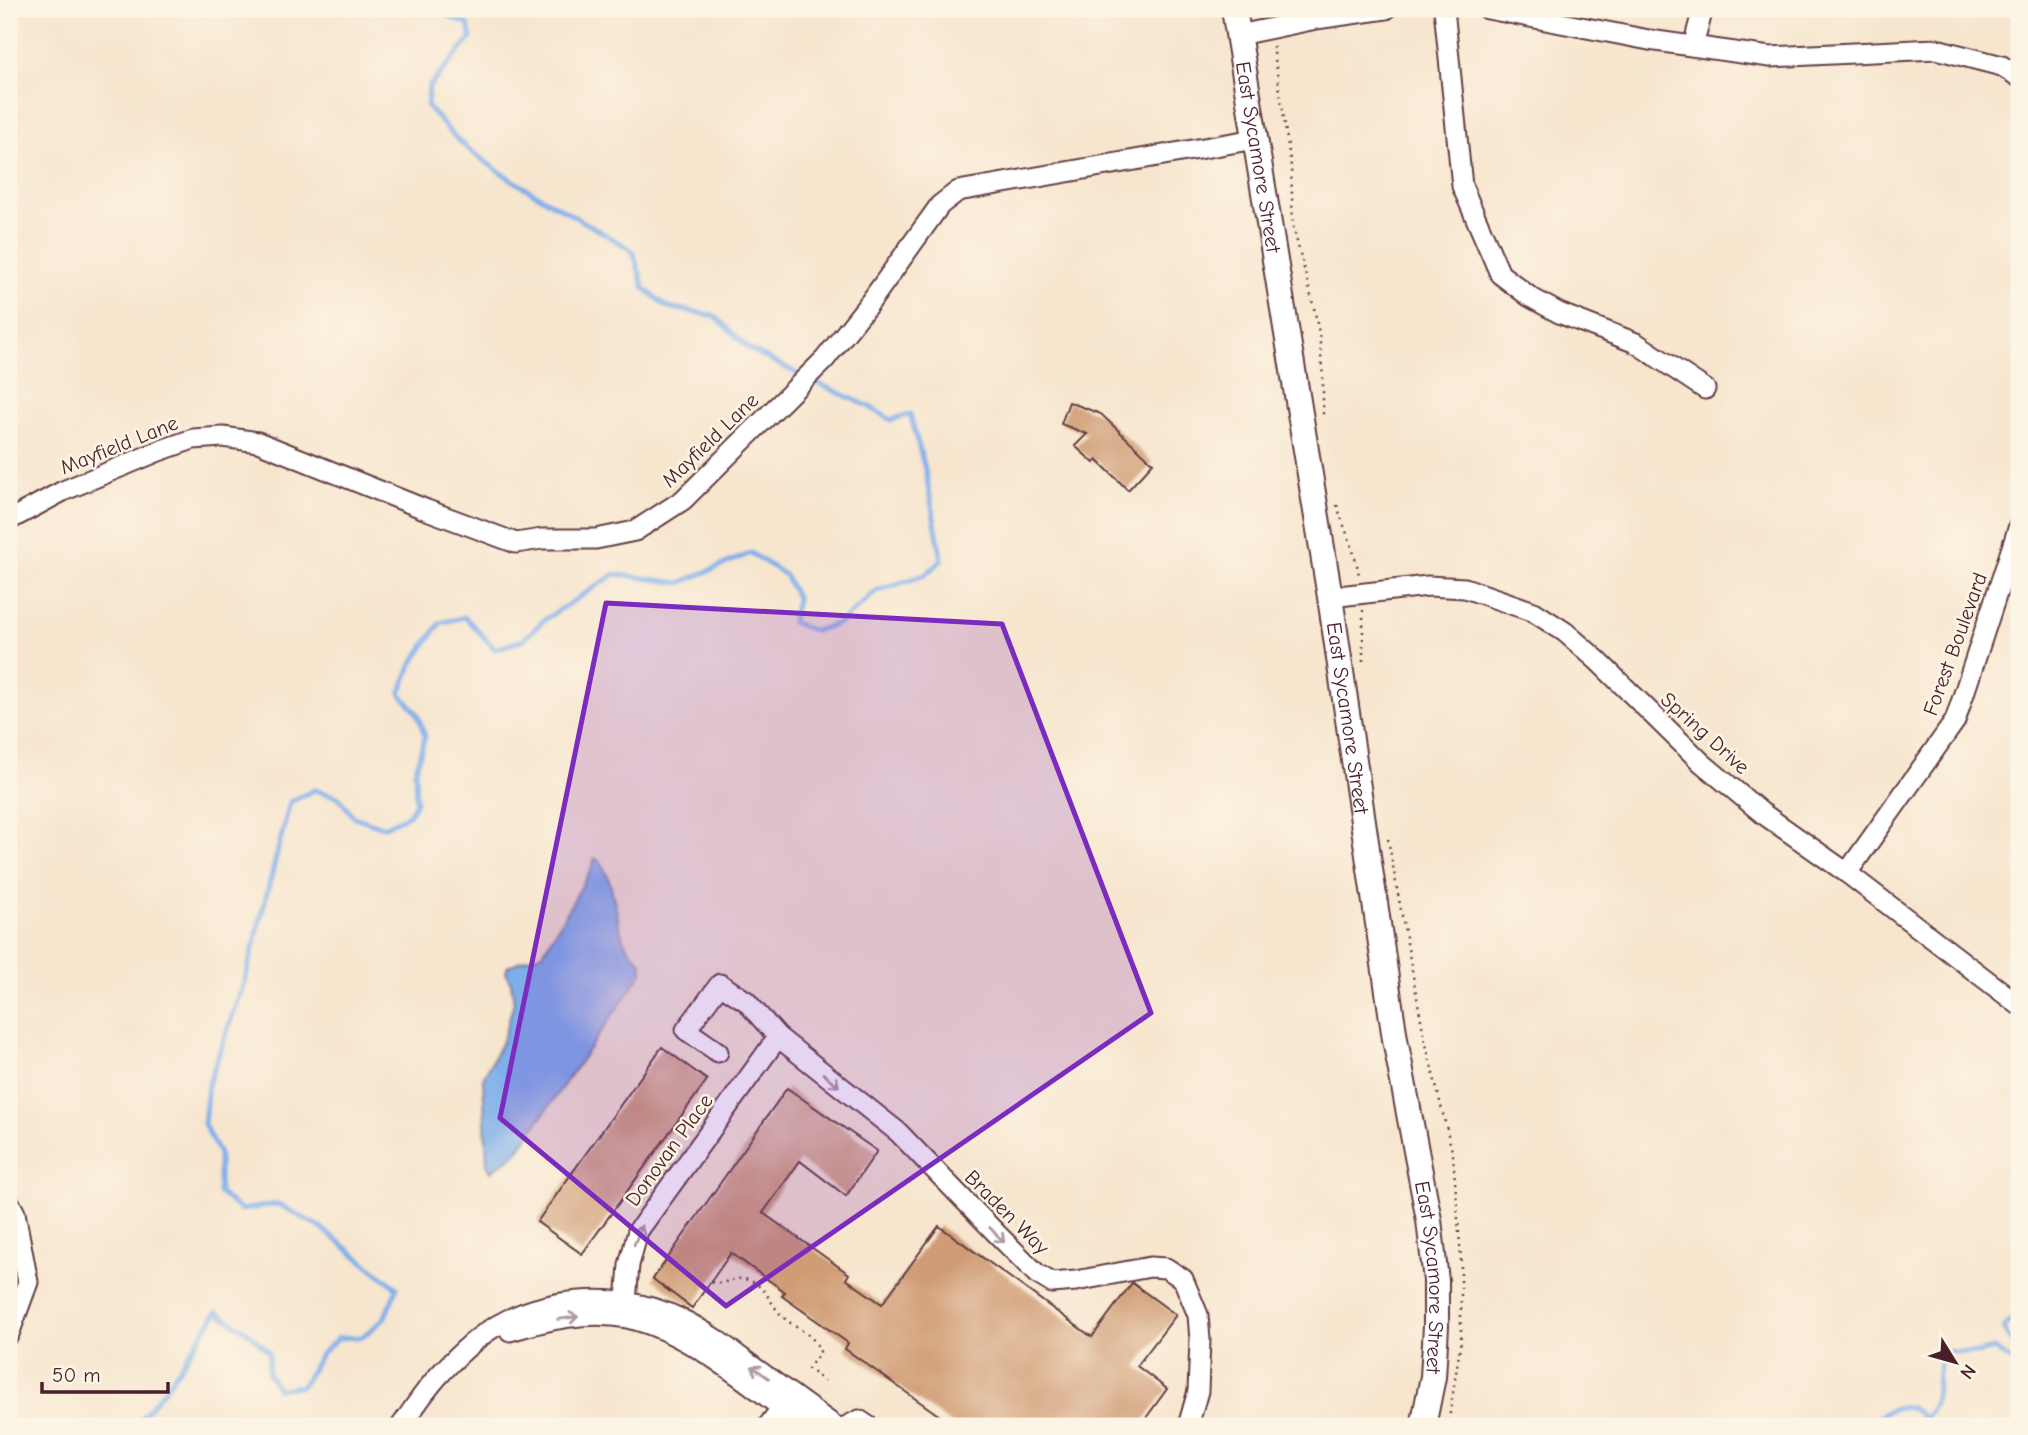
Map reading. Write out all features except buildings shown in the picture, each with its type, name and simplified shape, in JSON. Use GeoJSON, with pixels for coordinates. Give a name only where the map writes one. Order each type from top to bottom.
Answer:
{"type":"FeatureCollection","features":[{"type":"Feature","properties":{"kind":"main road","name":"East Sycamore Street"},"geometry":{"type":"LineString","coordinates":[[1234,9],[1330,597],[1395,1039],[1429,1220],[1436,1281],[1433,1377],[1423,1426]]}},
{"type":"Feature","properties":{"kind":"street"},"geometry":{"type":"LineString","coordinates":[[1239,35],[1316,19],[1386,9]]}},
{"type":"Feature","properties":{"kind":"street"},"geometry":{"type":"LineString","coordinates":[[1444,9],[1462,186],[1500,274],[1559,313],[1636,343],[1705,389]]}},
{"type":"Feature","properties":{"kind":"street"},"geometry":{"type":"LineString","coordinates":[[1488,9],[1770,57],[1936,48],[2002,66],[2019,77]]}},
{"type":"Feature","properties":{"kind":"street"},"geometry":{"type":"LineString","coordinates":[[1693,46],[1703,9]]}},
{"type":"Feature","properties":{"kind":"street","name":"Mayfield Lane"},"geometry":{"type":"LineString","coordinates":[[9,520],[63,491],[159,451],[193,439],[223,437],[258,442],[516,543],[596,539],[635,531],[683,500],[825,359],[871,301],[940,205],[958,191],[1255,139]]}},
{"type":"Feature","properties":{"kind":"street","name":"Forest Boulevard"},"geometry":{"type":"LineString","coordinates":[[1847,873],[1955,721],[2019,526]]}},
{"type":"Feature","properties":{"kind":"street","name":"Spring Drive"},"geometry":{"type":"LineString","coordinates":[[1330,597],[1428,586],[1453,587],[1465,588],[1535,612],[1565,632],[1597,660],[1645,709],[1762,813],[1847,873],[2019,1005]]}},
{"type":"Feature","properties":{"kind":"street","name":"Braden Way"},"geometry":{"type":"LineString","coordinates":[[718,1052],[686,1030],[720,984],[746,1001],[778,1037],[898,1132],[1037,1274],[1052,1283],[1150,1267],[1166,1268],[1183,1279],[1198,1315],[1200,1340],[1198,1391],[1188,1426]]}},
{"type":"Feature","properties":{"kind":"street","name":"Donovan Place"},"geometry":{"type":"LineString","coordinates":[[625,1310],[629,1265],[638,1231],[778,1037]]}},
{"type":"Feature","properties":{"kind":"street"},"geometry":{"type":"LineString","coordinates":[[9,1202],[15,1213],[28,1282],[9,1334]]}},
{"type":"Feature","properties":{"kind":"street"},"geometry":{"type":"LineString","coordinates":[[401,1426],[441,1372],[478,1340],[551,1320],[625,1310],[835,1426]]}},
{"type":"Feature","properties":{"kind":"street"},"geometry":{"type":"LineString","coordinates":[[768,1426],[786,1401]]}},
{"type":"Feature","properties":{"kind":"street"},"geometry":{"type":"LineString","coordinates":[[786,1401],[806,1426]]}},
{"type":"Feature","properties":{"kind":"street"},"geometry":{"type":"LineString","coordinates":[[847,1426],[859,1420],[868,1426]]}},
{"type":"Feature","properties":{"kind":"path"},"geometry":{"type":"LineString","coordinates":[[1273,42],[1291,166],[1293,226],[1319,333],[1323,424]]}},
{"type":"Feature","properties":{"kind":"path"},"geometry":{"type":"LineString","coordinates":[[1335,496],[1344,529],[1358,562],[1360,580]]}},
{"type":"Feature","properties":{"kind":"path"},"geometry":{"type":"LineString","coordinates":[[1363,608],[1363,672]]}},
{"type":"Feature","properties":{"kind":"path"},"geometry":{"type":"LineString","coordinates":[[1386,828],[1424,1037],[1453,1155],[1461,1258],[1461,1340],[1448,1426]]}},
{"type":"Feature","properties":{"kind":"path"},"geometry":{"type":"LineString","coordinates":[[711,1282],[721,1283],[739,1278],[759,1286],[789,1322],[803,1329],[815,1340],[820,1352],[808,1369],[824,1381]]}},
{"type":"Feature","properties":{"kind":"highlighted area"},"geometry":{"type":"Polygon","coordinates":[[[606,603],[1002,624],[1151,1013],[726,1306],[500,1118],[606,603]]]}},
{"type":"Feature","properties":{"kind":"water"},"geometry":{"type":"Polygon","coordinates":[[[595,858],[601,864],[610,884],[624,941],[642,963],[642,973],[517,1152],[491,1172],[487,1164],[483,1078],[503,1040],[514,1002],[506,972],[508,966],[543,953],[591,870],[595,858]]]}},
{"type":"Feature","properties":{"kind":"waterway"},"geometry":{"type":"LineString","coordinates":[[430,9],[468,24],[471,38],[429,87],[427,106],[456,138],[501,173],[633,251],[644,288],[667,307],[715,316],[749,349],[802,376]]}},
{"type":"Feature","properties":{"kind":"waterway"},"geometry":{"type":"LineString","coordinates":[[135,1426],[168,1385],[217,1312],[248,1332],[269,1352],[268,1373],[278,1389],[302,1386],[321,1354],[338,1338],[362,1337],[384,1319],[397,1288],[320,1227],[278,1204],[241,1210],[219,1193],[219,1154],[204,1124],[208,1085],[245,980],[290,802],[314,790],[338,797],[354,817],[383,827],[409,815],[416,802],[415,772],[425,736],[417,713],[400,693],[412,664],[440,623],[465,617],[495,649],[523,640],[544,620],[615,574],[680,583],[751,553],[785,575],[797,599],[792,622],[814,631],[840,623],[876,591],[925,575],[942,560],[925,469],[910,414],[891,420],[868,406],[811,380]]}},
{"type":"Feature","properties":{"kind":"waterway"},"geometry":{"type":"LineString","coordinates":[[1869,1426],[1894,1408],[1908,1407],[1926,1417],[1935,1401],[1939,1367],[1945,1351],[1978,1353],[1994,1349],[2016,1361],[2017,1351],[2004,1327],[2013,1318],[2019,1324]]}}]}
